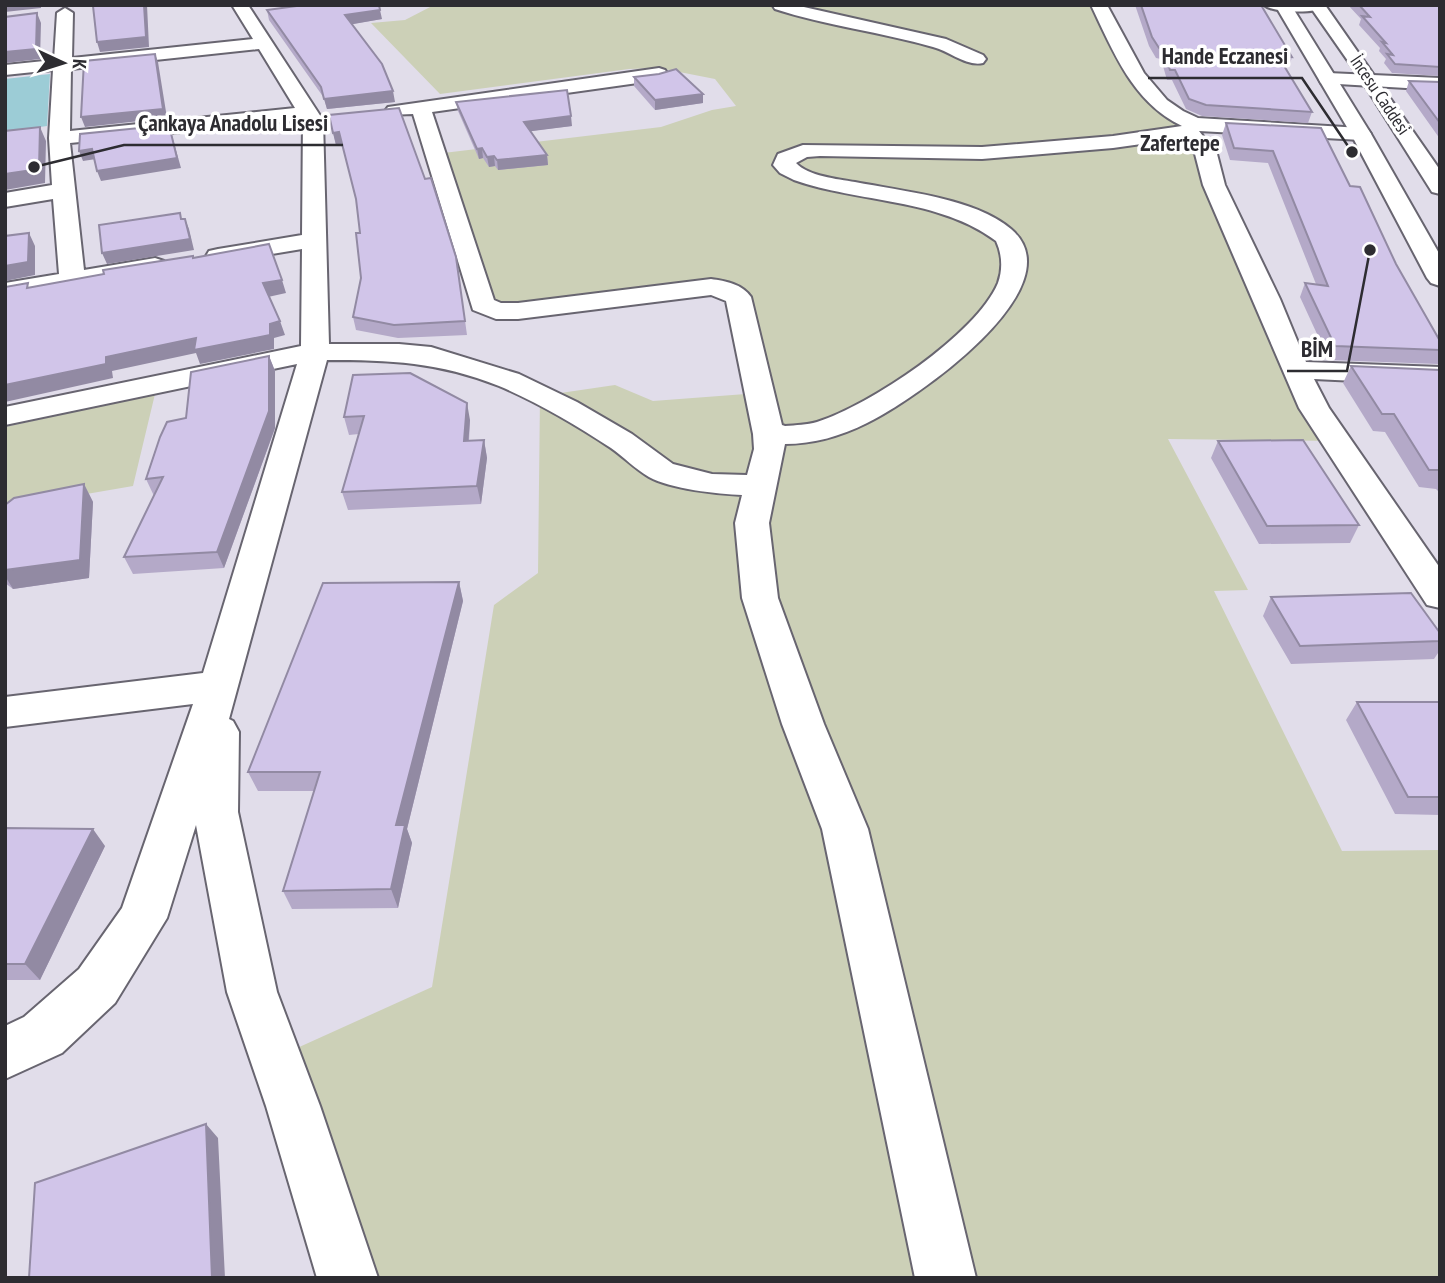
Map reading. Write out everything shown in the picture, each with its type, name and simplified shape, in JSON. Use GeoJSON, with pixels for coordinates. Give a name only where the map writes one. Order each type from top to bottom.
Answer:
{"type":"FeatureCollection","features":[{"type":"Feature","properties":{"kind":"street"},"geometry":{"type":"LineString","coordinates":[[779,6],[835,5]]}},
{"type":"Feature","properties":{"kind":"street"},"geometry":{"type":"LineString","coordinates":[[1099,5],[1134,74],[1159,104],[1192,127],[1206,154],[1214,185],[1268,299],[1295,370],[1314,408],[1440,596]]}},
{"type":"Feature","properties":{"kind":"street"},"geometry":{"type":"LineString","coordinates":[[1272,5],[1317,6]]}},
{"type":"Feature","properties":{"kind":"street","name":"İncesu Caddesi"},"geometry":{"type":"LineString","coordinates":[[1283,5],[1361,134],[1440,278]]}},
{"type":"Feature","properties":{"kind":"street"},"geometry":{"type":"LineString","coordinates":[[779,6],[940,43],[977,59]]}},
{"type":"Feature","properties":{"kind":"street","name":"İncesu Caddesi"},"geometry":{"type":"LineString","coordinates":[[1317,6],[1371,81],[1440,187]]}},
{"type":"Feature","properties":{"kind":"street"},"geometry":{"type":"LineString","coordinates":[[5,1053],[43,1035],[97,986],[143,918],[219,686],[315,352],[317,117],[266,43],[249,12]]}},
{"type":"Feature","properties":{"kind":"street"},"geometry":{"type":"LineString","coordinates":[[65,13],[59,138],[72,279]]}},
{"type":"Feature","properties":{"kind":"street"},"geometry":{"type":"LineString","coordinates":[[5,70],[266,43]]}},
{"type":"Feature","properties":{"kind":"street"},"geometry":{"type":"LineString","coordinates":[[381,112],[659,74]]}},
{"type":"Feature","properties":{"kind":"street"},"geometry":{"type":"LineString","coordinates":[[1328,79],[1440,83]]}},
{"type":"Feature","properties":{"kind":"street"},"geometry":{"type":"LineString","coordinates":[[421,108],[482,304],[486,309],[518,311],[711,287],[732,293],[738,298],[769,434],[770,449],[752,523],[760,598],[803,724],[845,829],[946,1278]]}},
{"type":"Feature","properties":{"kind":"street"},"geometry":{"type":"LineString","coordinates":[[59,138],[317,117]]}},
{"type":"Feature","properties":{"kind":"street"},"geometry":{"type":"LineString","coordinates":[[769,434],[803,434],[830,428],[905,389],[926,374],[995,307],[1011,283],[1014,265],[1013,253],[1006,238],[995,228],[937,207],[853,190],[799,174],[784,165],[793,154],[821,150],[992,153],[1113,142],[1192,127],[1361,134]]}},
{"type":"Feature","properties":{"kind":"street"},"geometry":{"type":"LineString","coordinates":[[5,200],[64,190]]}},
{"type":"Feature","properties":{"kind":"street"},"geometry":{"type":"LineString","coordinates":[[5,292],[315,240]]}},
{"type":"Feature","properties":{"kind":"street"},"geometry":{"type":"LineString","coordinates":[[5,416],[315,352],[399,352],[431,356],[509,380],[566,408],[621,441],[662,471],[712,484],[761,485]]}},
{"type":"Feature","properties":{"kind":"street"},"geometry":{"type":"LineString","coordinates":[[1295,370],[1440,376]]}},
{"type":"Feature","properties":{"kind":"street"},"geometry":{"type":"LineString","coordinates":[[5,712],[219,686]]}},
{"type":"Feature","properties":{"kind":"street"},"geometry":{"type":"LineString","coordinates":[[219,686],[216,812],[252,992],[293,1106],[348,1278]]}},
{"type":"Feature","properties":{"kind":"green space"},"geometry":{"type":"Polygon","coordinates":[[[434,5],[1099,5],[1134,74],[1194,124],[1336,441],[1168,439],[1248,590],[1214,591],[1342,851],[1440,850],[1440,1278],[348,1278],[275,1058],[432,987],[494,605],[538,573],[540,396],[615,385],[653,401],[759,393],[732,293],[496,311],[435,154],[661,127],[712,110],[736,106],[715,79],[659,68],[629,69],[440,94],[371,23],[405,20],[434,5]]]}},
{"type":"Feature","properties":{"kind":"green space"},"geometry":{"type":"Polygon","coordinates":[[[155,394],[133,486],[5,508],[5,427],[155,394]]]}},
{"type":"Feature","properties":{"kind":"water"},"geometry":{"type":"Polygon","coordinates":[[[50,74],[47,126],[5,132],[5,79],[50,74]]]}},
{"type":"Feature","properties":{"kind":"building"},"geometry":{"type":"Polygon","coordinates":[[[144,5],[146,37],[97,42],[93,6],[144,5]]]}},
{"type":"Feature","properties":{"kind":"building"},"geometry":{"type":"Polygon","coordinates":[[[304,5],[379,5],[380,10],[345,15],[382,64],[393,91],[324,99],[321,87],[267,10],[304,5]]]}},
{"type":"Feature","properties":{"kind":"building"},"geometry":{"type":"Polygon","coordinates":[[[1141,5],[1261,5],[1292,57],[1278,56],[1312,112],[1206,105],[1189,99],[1175,70],[1170,70],[1163,49],[1159,48],[1152,37],[1141,5]]]}},
{"type":"Feature","properties":{"kind":"building"},"geometry":{"type":"Polygon","coordinates":[[[1359,5],[1440,5],[1440,67],[1395,64],[1387,54],[1393,55],[1382,42],[1386,43],[1362,16],[1370,17],[1359,5]]]}},
{"type":"Feature","properties":{"kind":"building"},"geometry":{"type":"Polygon","coordinates":[[[37,13],[36,49],[5,52],[5,17],[37,13]]]}},
{"type":"Feature","properties":{"kind":"building"},"geometry":{"type":"Polygon","coordinates":[[[155,54],[163,109],[81,117],[84,61],[155,54]]]}},
{"type":"Feature","properties":{"kind":"building"},"geometry":{"type":"Polygon","coordinates":[[[676,69],[703,94],[655,100],[634,77],[659,74],[676,69]]]}},
{"type":"Feature","properties":{"kind":"building"},"geometry":{"type":"Polygon","coordinates":[[[1409,81],[1440,82],[1440,123],[1409,81]]]}},
{"type":"Feature","properties":{"kind":"building"},"geometry":{"type":"Polygon","coordinates":[[[567,90],[571,116],[524,122],[547,155],[497,160],[494,156],[487,157],[482,148],[477,149],[456,102],[567,90]]]}},
{"type":"Feature","properties":{"kind":"building"},"geometry":{"type":"Polygon","coordinates":[[[399,108],[425,179],[431,178],[456,257],[465,321],[394,325],[353,317],[361,278],[356,233],[360,233],[356,199],[339,132],[333,133],[329,115],[399,108]]]}},
{"type":"Feature","properties":{"kind":"building"},"geometry":{"type":"Polygon","coordinates":[[[1226,123],[1321,128],[1350,186],[1360,187],[1396,264],[1440,341],[1440,350],[1335,346],[1305,283],[1328,286],[1273,151],[1234,148],[1226,123]]]}},
{"type":"Feature","properties":{"kind":"building"},"geometry":{"type":"Polygon","coordinates":[[[169,125],[177,158],[97,171],[92,149],[79,151],[80,134],[169,125]]]}},
{"type":"Feature","properties":{"kind":"building"},"geometry":{"type":"Polygon","coordinates":[[[40,127],[39,169],[5,174],[5,131],[40,127]]]}},
{"type":"Feature","properties":{"kind":"building"},"geometry":{"type":"Polygon","coordinates":[[[180,213],[181,219],[185,219],[190,239],[102,253],[99,225],[180,213]]]}},
{"type":"Feature","properties":{"kind":"building"},"geometry":{"type":"Polygon","coordinates":[[[29,233],[28,262],[5,266],[5,236],[29,233]]]}},
{"type":"Feature","properties":{"kind":"building"},"geometry":{"type":"Polygon","coordinates":[[[269,244],[282,280],[263,283],[280,321],[270,324],[270,335],[194,350],[196,338],[106,357],[106,364],[5,385],[5,287],[28,283],[27,288],[104,274],[103,270],[269,244]]]}},
{"type":"Feature","properties":{"kind":"building"},"geometry":{"type":"Polygon","coordinates":[[[269,356],[269,411],[217,552],[124,557],[163,477],[146,479],[160,437],[167,422],[186,418],[191,372],[269,356]]]}},
{"type":"Feature","properties":{"kind":"building"},"geometry":{"type":"Polygon","coordinates":[[[1351,366],[1440,370],[1440,470],[1429,470],[1394,414],[1382,414],[1351,366]]]}},
{"type":"Feature","properties":{"kind":"building"},"geometry":{"type":"Polygon","coordinates":[[[410,373],[467,403],[464,441],[484,440],[477,486],[342,492],[364,416],[344,417],[353,375],[410,373]]]}},
{"type":"Feature","properties":{"kind":"building"},"geometry":{"type":"Polygon","coordinates":[[[1303,440],[1359,525],[1267,526],[1218,441],[1303,440]]]}},
{"type":"Feature","properties":{"kind":"building"},"geometry":{"type":"Polygon","coordinates":[[[84,484],[80,560],[5,570],[5,505],[14,498],[84,484]]]}},
{"type":"Feature","properties":{"kind":"building"},"geometry":{"type":"Polygon","coordinates":[[[459,582],[396,825],[405,825],[391,889],[283,891],[320,772],[248,772],[323,583],[459,582]]]}},
{"type":"Feature","properties":{"kind":"building"},"geometry":{"type":"Polygon","coordinates":[[[1411,593],[1440,633],[1440,641],[1300,646],[1271,597],[1411,593]]]}},
{"type":"Feature","properties":{"kind":"building"},"geometry":{"type":"Polygon","coordinates":[[[1357,702],[1440,702],[1440,797],[1408,797],[1357,702]]]}},
{"type":"Feature","properties":{"kind":"building"},"geometry":{"type":"Polygon","coordinates":[[[5,828],[93,829],[25,964],[5,964],[5,828]]]}},
{"type":"Feature","properties":{"kind":"building"},"geometry":{"type":"Polygon","coordinates":[[[206,1124],[212,1278],[29,1278],[35,1183],[206,1124]]]}},
{"type":"Feature","properties":{"kind":"place","name":"Hande Eczanesi"},"geometry":{"type":"Point","coordinates":[1352,152]}},
{"type":"Feature","properties":{"kind":"place","name":"Çankaya Anadolu Lisesi"},"geometry":{"type":"Point","coordinates":[34,167]}},
{"type":"Feature","properties":{"kind":"place","name":"BİM"},"geometry":{"type":"Point","coordinates":[1370,250]}},
{"type":"Feature","properties":{"kind":"district","name":"Zafertepe"},"geometry":{"type":"Point","coordinates":[1180,143]}}]}
